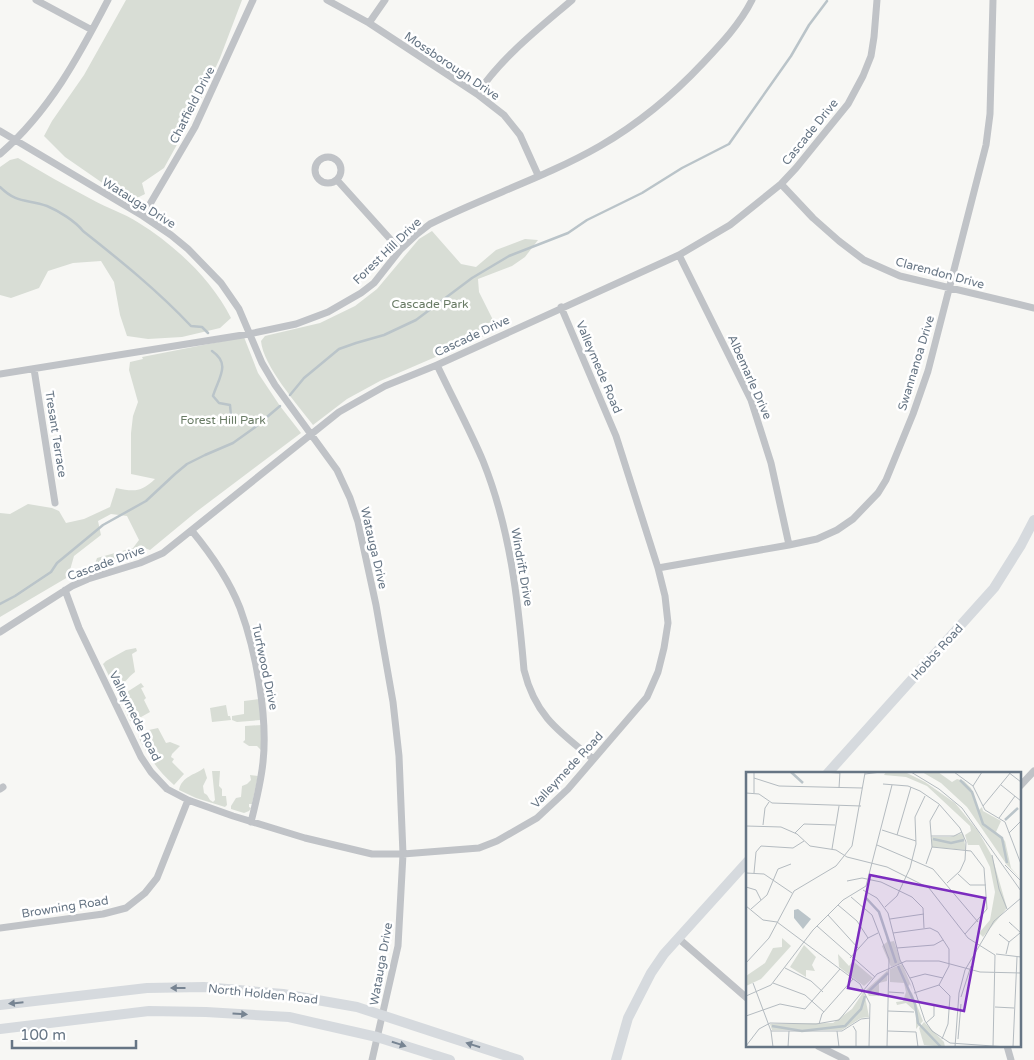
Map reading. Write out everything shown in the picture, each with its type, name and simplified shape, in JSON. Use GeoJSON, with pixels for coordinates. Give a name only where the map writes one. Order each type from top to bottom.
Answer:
{"type":"FeatureCollection","features":[{"type":"Feature","properties":{"kind":"main road","name":"Hobbs Road"},"geometry":{"type":"LineString","coordinates":[[829,772],[994,588],[1022,545],[1034,520]]}},
{"type":"Feature","properties":{"kind":"main road"},"geometry":{"type":"LineString","coordinates":[[616,1060],[624,1031],[650,972],[746,863]]}},
{"type":"Feature","properties":{"kind":"main road","name":"North Holden Road"},"geometry":{"type":"LineString","coordinates":[[0,1005],[147,988],[204,988],[283,994],[357,1007],[519,1060]]}},
{"type":"Feature","properties":{"kind":"main road","name":"North Holden Road"},"geometry":{"type":"LineString","coordinates":[[0,1029],[149,1012],[206,1012],[289,1017],[377,1038],[450,1060]]}},
{"type":"Feature","properties":{"kind":"street"},"geometry":{"type":"LineString","coordinates":[[36,0],[92,30]]}},
{"type":"Feature","properties":{"kind":"street"},"geometry":{"type":"LineString","coordinates":[[0,154],[16,140],[52,96],[108,0]]}},
{"type":"Feature","properties":{"kind":"street","name":"Chatfield Drive"},"geometry":{"type":"LineString","coordinates":[[143,216],[156,197],[195,127],[253,0]]}},
{"type":"Feature","properties":{"kind":"street","name":"Mossborough Drive"},"geometry":{"type":"LineString","coordinates":[[327,0],[369,23],[477,94],[504,115],[520,135],[538,175]]}},
{"type":"Feature","properties":{"kind":"street"},"geometry":{"type":"LineString","coordinates":[[369,23],[386,0]]}},
{"type":"Feature","properties":{"kind":"street"},"geometry":{"type":"LineString","coordinates":[[477,94],[485,81],[508,56],[572,0]]}},
{"type":"Feature","properties":{"kind":"street","name":"Forest Hill Drive"},"geometry":{"type":"LineString","coordinates":[[0,374],[249,334],[296,324],[328,312],[374,283],[400,250],[430,224],[600,146],[659,105],[683,85],[730,34],[752,0]]}},
{"type":"Feature","properties":{"kind":"street","name":"Cascade Drive"},"geometry":{"type":"LineString","coordinates":[[0,632],[65,590],[88,579],[163,554],[339,412],[385,386],[437,365],[679,255],[730,225],[781,184],[848,104],[864,76],[871,56],[877,0]]}},
{"type":"Feature","properties":{"kind":"street","name":"Swannanoa Drive"},"geometry":{"type":"LineString","coordinates":[[658,568],[789,545],[817,538],[837,530],[853,520],[870,503],[886,480],[928,371],[986,144],[990,114],[993,0]]}},
{"type":"Feature","properties":{"kind":"street","name":"Watauga Drive"},"geometry":{"type":"LineString","coordinates":[[0,131],[143,216],[188,249],[221,283],[239,309],[262,363],[275,385],[337,470],[358,522],[376,605],[393,702],[399,758],[403,854],[398,946],[372,1060]]}},
{"type":"Feature","properties":{"kind":"street"},"geometry":{"type":"LineString","coordinates":[[338,180],[400,250]]}},
{"type":"Feature","properties":{"kind":"street","name":"Clarendon Drive"},"geometry":{"type":"LineString","coordinates":[[781,184],[839,242],[864,260],[900,276],[1034,308]]}},
{"type":"Feature","properties":{"kind":"street","name":"Albemarle Drive"},"geometry":{"type":"LineString","coordinates":[[679,255],[751,400],[771,463],[789,545]]}},
{"type":"Feature","properties":{"kind":"street","name":"Valleymede Road"},"geometry":{"type":"LineString","coordinates":[[65,590],[79,628],[141,758],[167,789],[188,800],[251,822],[329,845],[372,854],[403,854],[479,848],[497,842],[537,818],[568,789],[646,697],[658,672],[668,623],[658,568],[616,436],[562,307]]}},
{"type":"Feature","properties":{"kind":"street","name":"Windrift Drive"},"geometry":{"type":"LineString","coordinates":[[437,365],[483,463],[501,516],[514,575],[524,670],[533,700],[544,716],[565,737],[593,759]]}},
{"type":"Feature","properties":{"kind":"street","name":"Tresant Terrace"},"geometry":{"type":"LineString","coordinates":[[34,369],[55,503]]}},
{"type":"Feature","properties":{"kind":"street","name":"Turfwood Drive"},"geometry":{"type":"LineString","coordinates":[[192,531],[211,554],[227,581],[240,608],[253,654],[264,715],[264,762],[251,822]]}},
{"type":"Feature","properties":{"kind":"street"},"geometry":{"type":"LineString","coordinates":[[1022,784],[1034,771]]}},
{"type":"Feature","properties":{"kind":"street","name":"Browning Road"},"geometry":{"type":"LineString","coordinates":[[0,928],[103,914],[126,908],[145,893],[157,878],[188,800]]}},
{"type":"Feature","properties":{"kind":"street"},"geometry":{"type":"LineString","coordinates":[[678,938],[746,997]]}},
{"type":"Feature","properties":{"kind":"street"},"geometry":{"type":"LineString","coordinates":[[822,1048],[846,1060]]}},
{"type":"Feature","properties":{"kind":"green space"},"geometry":{"type":"Polygon","coordinates":[[[126,0],[242,0],[220,58],[195,112],[164,168],[142,183],[145,194],[133,200],[104,184],[65,157],[44,136],[52,121],[84,75],[126,0]]]}},
{"type":"Feature","properties":{"kind":"green space"},"geometry":{"type":"Polygon","coordinates":[[[18,158],[97,202],[133,219],[153,232],[179,253],[203,277],[214,290],[231,318],[220,328],[182,337],[148,339],[127,336],[120,315],[114,282],[101,261],[73,263],[48,271],[39,288],[11,298],[0,295],[0,167],[10,160],[18,158]]]}},
{"type":"Feature","properties":{"kind":"green space","name":"Cascade Park"},"geometry":{"type":"Polygon","coordinates":[[[432,231],[461,264],[476,267],[496,250],[525,239],[538,240],[525,257],[512,266],[478,279],[479,292],[498,330],[380,381],[347,399],[313,425],[274,373],[263,351],[261,341],[265,336],[320,323],[355,306],[377,289],[419,239],[432,231]]]}},
{"type":"Feature","properties":{"kind":"green space","name":"Forest Hill Park"},"geometry":{"type":"Polygon","coordinates":[[[244,337],[258,373],[301,433],[196,512],[150,550],[142,547],[140,555],[94,567],[97,558],[133,548],[139,540],[127,516],[111,514],[98,521],[101,535],[74,556],[68,577],[0,617],[0,513],[10,514],[28,504],[59,511],[66,523],[84,519],[110,507],[116,488],[128,490],[142,489],[155,479],[131,474],[131,433],[133,416],[138,402],[129,370],[130,362],[143,359],[142,357],[244,337]]]}},
{"type":"Feature","properties":{"kind":"green space"},"geometry":{"type":"Polygon","coordinates":[[[136,648],[137,651],[132,654],[135,672],[115,688],[103,664],[126,650],[136,648]]]}},
{"type":"Feature","properties":{"kind":"green space"},"geometry":{"type":"Polygon","coordinates":[[[141,683],[144,687],[141,688],[146,698],[144,700],[150,712],[134,721],[130,721],[117,692],[124,689],[127,692],[141,683]]]}},
{"type":"Feature","properties":{"kind":"green space"},"geometry":{"type":"Polygon","coordinates":[[[259,699],[261,720],[237,722],[232,720],[232,716],[244,714],[244,701],[259,699]]]}},
{"type":"Feature","properties":{"kind":"green space"},"geometry":{"type":"Polygon","coordinates":[[[226,705],[228,716],[230,716],[231,720],[212,722],[210,708],[226,705]]]}},
{"type":"Feature","properties":{"kind":"green space"},"geometry":{"type":"Polygon","coordinates":[[[262,725],[262,751],[257,746],[249,746],[243,742],[245,740],[245,726],[262,725]]]}},
{"type":"Feature","properties":{"kind":"green space"},"geometry":{"type":"Polygon","coordinates":[[[158,728],[166,743],[170,742],[180,746],[171,757],[174,759],[172,762],[184,774],[174,785],[153,762],[138,736],[158,728]]]}},
{"type":"Feature","properties":{"kind":"green space"},"geometry":{"type":"Polygon","coordinates":[[[204,768],[207,778],[203,786],[204,793],[213,802],[215,800],[212,771],[220,771],[219,786],[222,789],[222,796],[226,796],[227,805],[225,807],[196,798],[179,790],[186,779],[204,768]]]}},
{"type":"Feature","properties":{"kind":"green space"},"geometry":{"type":"Polygon","coordinates":[[[250,775],[258,776],[252,804],[249,804],[251,808],[244,813],[231,809],[236,798],[241,797],[242,786],[251,780],[250,775]]]}},
{"type":"Feature","properties":{"kind":"waterway"},"geometry":{"type":"LineString","coordinates":[[290,395],[304,378],[339,349],[384,335],[416,320],[472,278],[509,256],[568,233],[587,220],[642,193],[682,168],[729,144],[827,1]]}},
{"type":"Feature","properties":{"kind":"waterway"},"geometry":{"type":"LineString","coordinates":[[0,187],[17,199],[47,206],[76,224],[139,277],[191,326],[202,327],[208,333]]}},
{"type":"Feature","properties":{"kind":"waterway"},"geometry":{"type":"LineString","coordinates":[[212,351],[218,356],[222,366],[213,396],[219,403],[230,405],[231,416],[237,422],[245,423],[251,419],[254,422],[254,428]]}},
{"type":"Feature","properties":{"kind":"waterway"},"geometry":{"type":"LineString","coordinates":[[0,604],[51,572],[57,563],[103,525],[146,501],[187,464],[233,443],[280,406]]}}]}
